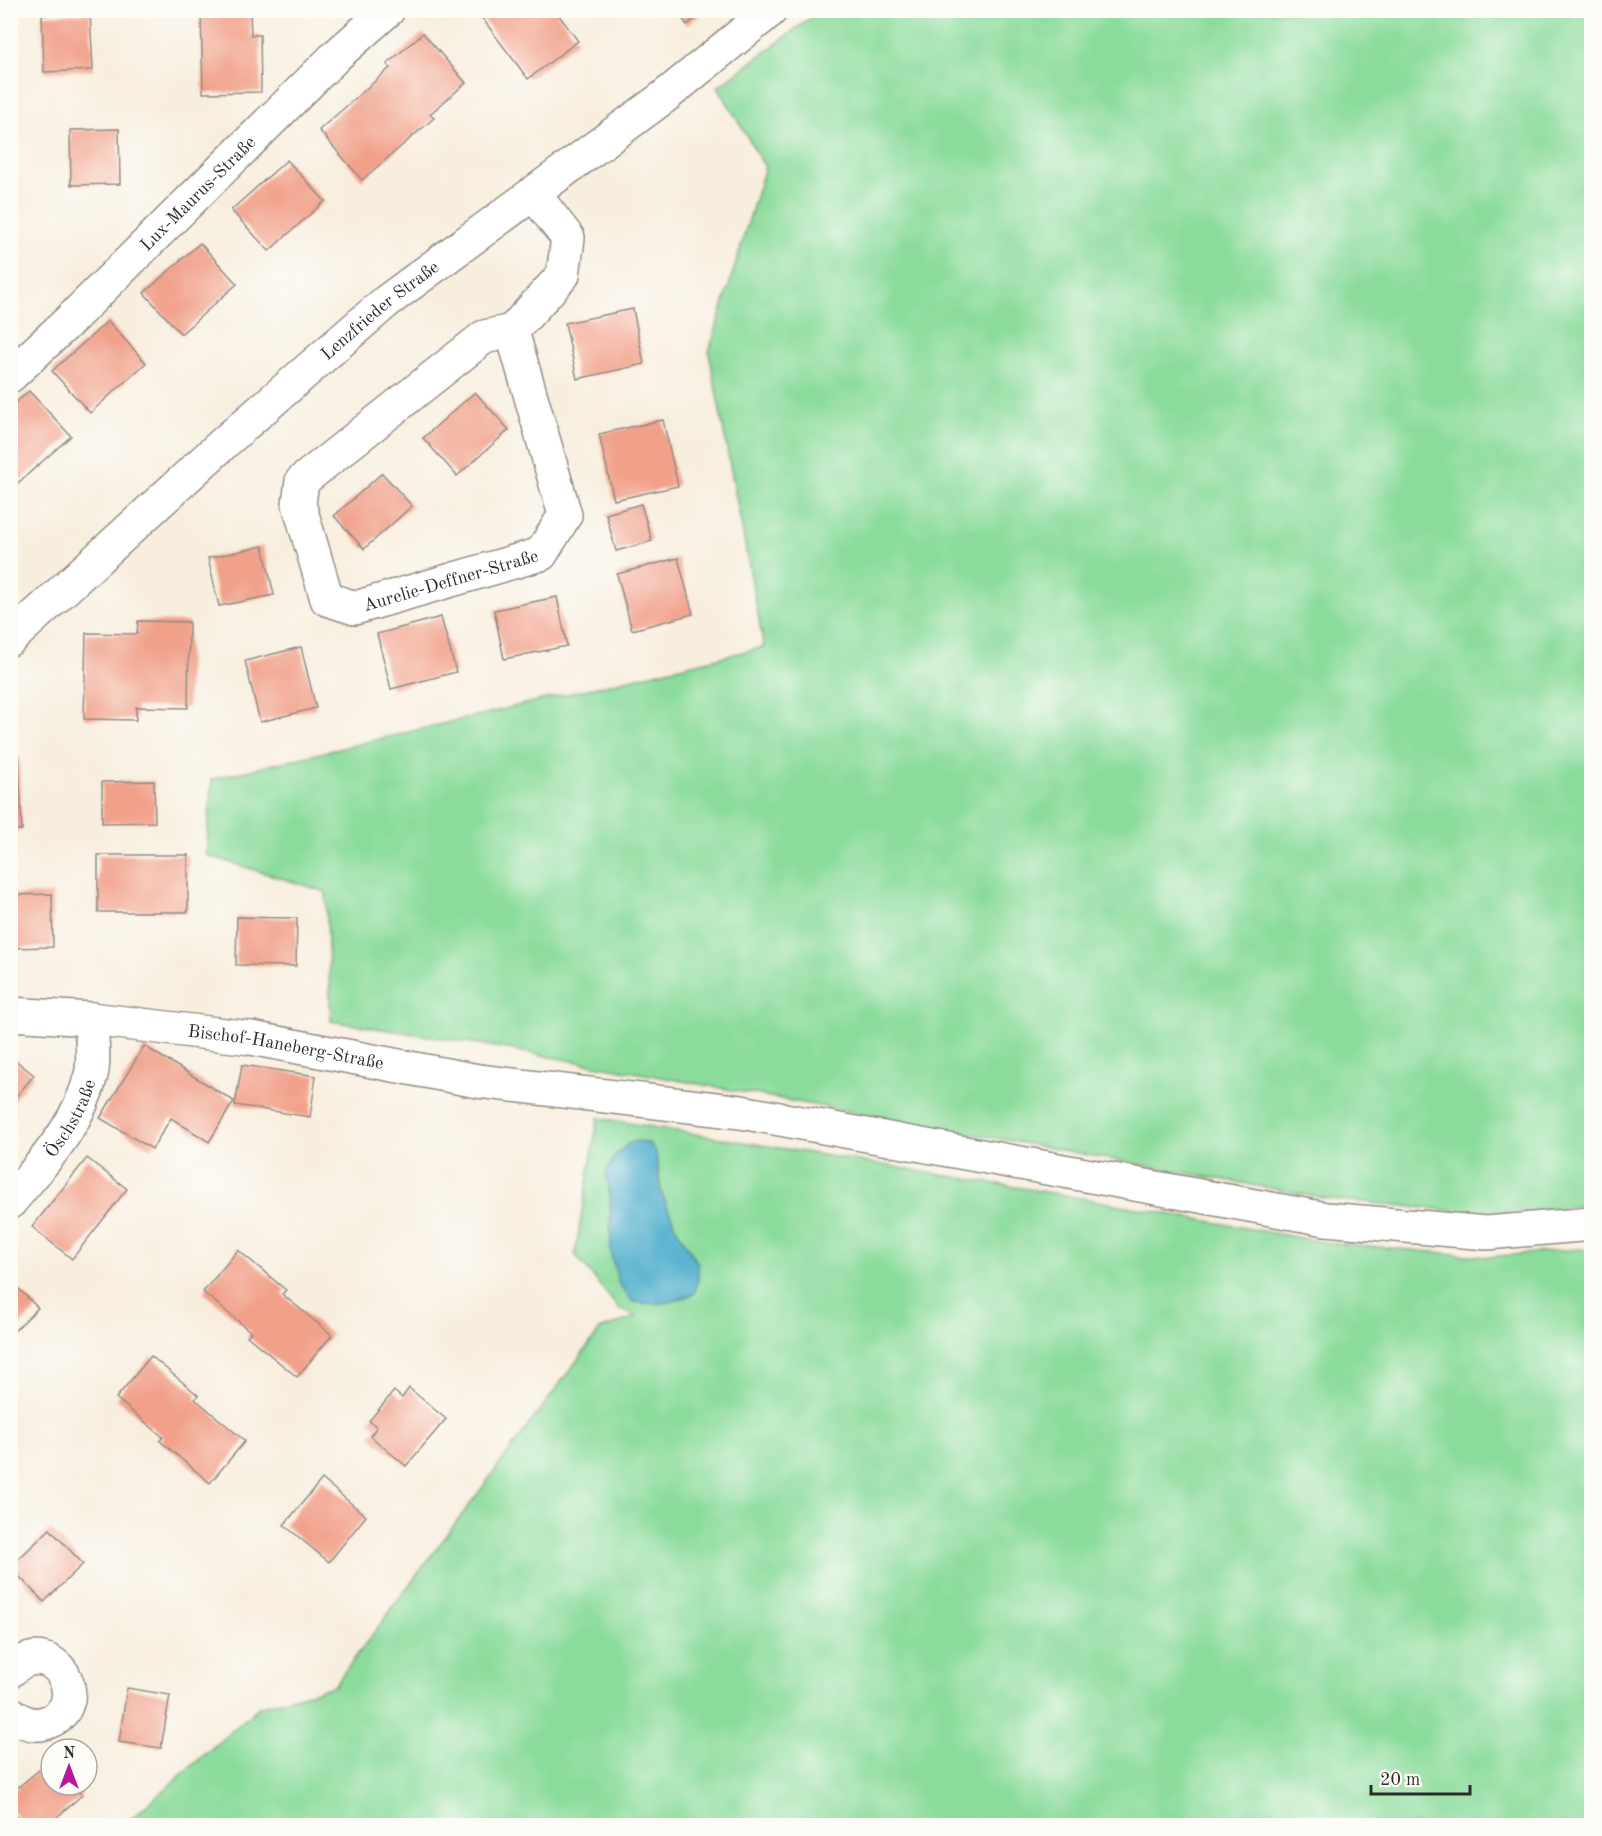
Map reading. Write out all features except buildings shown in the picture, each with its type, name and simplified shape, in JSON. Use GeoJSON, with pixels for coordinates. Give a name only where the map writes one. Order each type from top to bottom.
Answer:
{"type":"FeatureCollection","features":[{"type":"Feature","properties":{"kind":"street","name":"Lux-Maurus-Straße"},"geometry":{"type":"LineString","coordinates":[[10,376],[69,321],[338,55],[388,10]]}},
{"type":"Feature","properties":{"kind":"street","name":"Lenzfrieder Straße"},"geometry":{"type":"LineString","coordinates":[[13,630],[387,301],[664,97],[771,10]]}},
{"type":"Feature","properties":{"kind":"street"},"geometry":{"type":"LineString","coordinates":[[512,331],[563,275],[568,238],[533,194]]}},
{"type":"Feature","properties":{"kind":"street","name":"Aurelie-Deffner-Straße"},"geometry":{"type":"LineString","coordinates":[[512,331],[565,515],[541,554],[355,608],[327,599],[299,504],[302,481],[484,337],[512,331]]}},
{"type":"Feature","properties":{"kind":"street","name":"Bischof-Haneberg-Straße"},"geometry":{"type":"LineString","coordinates":[[10,1014],[91,1019],[251,1038],[478,1081],[741,1112],[1326,1219],[1487,1233],[1592,1224]]}},
{"type":"Feature","properties":{"kind":"street","name":"Öschstraße"},"geometry":{"type":"LineString","coordinates":[[10,1202],[63,1137],[79,1110],[92,1072],[91,1019]]}},
{"type":"Feature","properties":{"kind":"street"},"geometry":{"type":"LineString","coordinates":[[10,1671],[23,1662],[36,1659],[49,1661],[60,1669],[67,1682],[69,1697],[63,1711],[52,1720],[38,1725],[15,1723]]}},
{"type":"Feature","properties":{"kind":"green space"},"geometry":{"type":"Polygon","coordinates":[[[820,11],[1591,11],[1591,1205],[1488,1214],[1329,1199],[480,1044],[331,1021],[326,892],[206,855],[212,779],[764,647],[709,352],[765,167],[718,87],[820,11]]]}},
{"type":"Feature","properties":{"kind":"green space"},"geometry":{"type":"Polygon","coordinates":[[[598,1118],[1082,1198],[1322,1242],[1488,1257],[1591,1248],[1591,1825],[123,1826],[259,1707],[334,1686],[600,1330],[636,1317],[619,1309],[575,1254],[598,1118]]]}},
{"type":"Feature","properties":{"kind":"water"},"geometry":{"type":"Polygon","coordinates":[[[637,1141],[649,1143],[656,1152],[661,1191],[676,1228],[698,1264],[698,1280],[694,1293],[672,1301],[633,1302],[619,1284],[611,1255],[610,1197],[606,1173],[616,1155],[628,1144],[637,1141]]]}}]}
